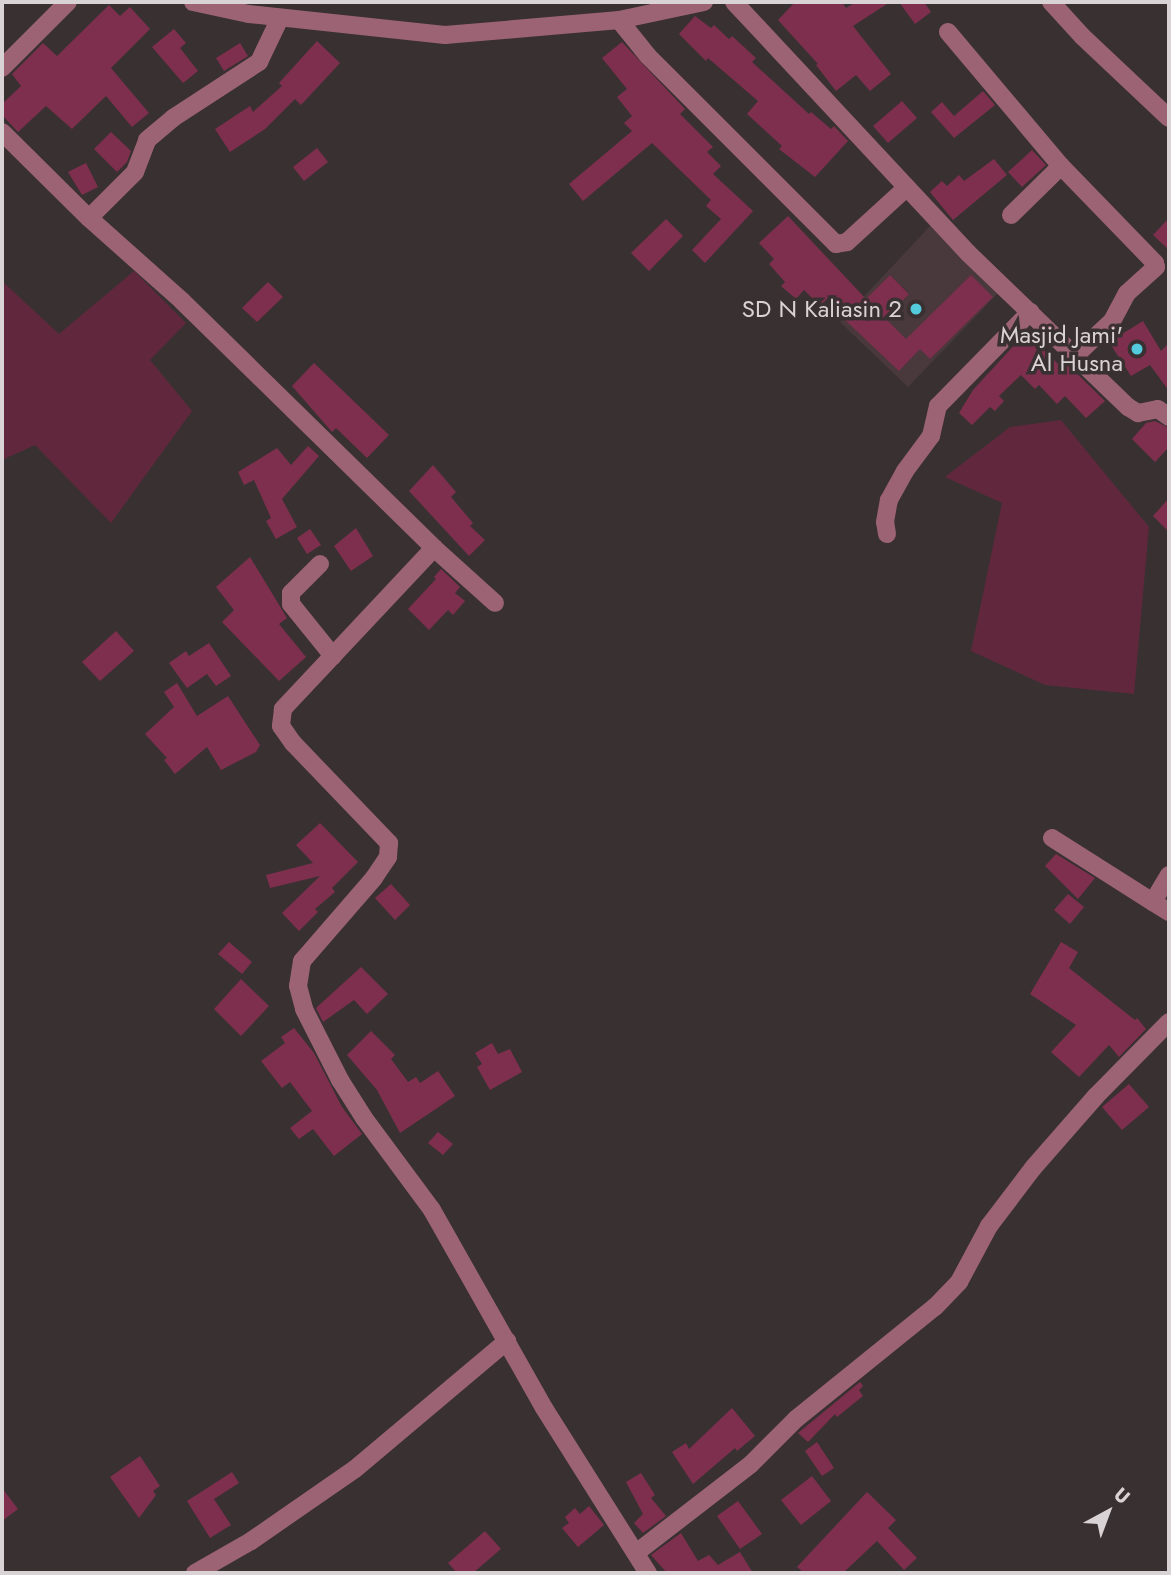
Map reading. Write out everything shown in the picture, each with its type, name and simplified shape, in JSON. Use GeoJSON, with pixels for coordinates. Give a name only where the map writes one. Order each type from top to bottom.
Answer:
{"type":"FeatureCollection","features":[{"type":"Feature","properties":{"kind":"street"},"geometry":{"type":"LineString","coordinates":[[2,68],[68,2]]}},
{"type":"Feature","properties":{"kind":"street"},"geometry":{"type":"LineString","coordinates":[[193,2],[281,18],[445,36],[619,20],[704,2]]}},
{"type":"Feature","properties":{"kind":"street"},"geometry":{"type":"LineString","coordinates":[[733,2],[907,187],[1128,407],[1138,413],[1158,409],[1169,417]]}},
{"type":"Feature","properties":{"kind":"street"},"geometry":{"type":"LineString","coordinates":[[1051,2],[1083,37],[1169,118]]}},
{"type":"Feature","properties":{"kind":"street"},"geometry":{"type":"LineString","coordinates":[[89,218],[135,173],[147,140],[173,118],[259,62],[281,18]]}},
{"type":"Feature","properties":{"kind":"street"},"geometry":{"type":"LineString","coordinates":[[619,20],[657,65],[836,244],[847,242],[907,187]]}},
{"type":"Feature","properties":{"kind":"street"},"geometry":{"type":"LineString","coordinates":[[948,32],[1061,166],[1162,263],[1127,293],[1112,321],[1076,354]]}},
{"type":"Feature","properties":{"kind":"street"},"geometry":{"type":"LineString","coordinates":[[2,132],[89,218],[182,301],[434,548],[495,603]]}},
{"type":"Feature","properties":{"kind":"street"},"geometry":{"type":"LineString","coordinates":[[1012,215],[1061,166]]}},
{"type":"Feature","properties":{"kind":"street"},"geometry":{"type":"LineString","coordinates":[[887,534],[885,522],[889,500],[905,471],[932,436],[938,406],[1030,312]]}},
{"type":"Feature","properties":{"kind":"street"},"geometry":{"type":"LineString","coordinates":[[434,548],[283,709],[281,726],[293,743],[388,843],[388,857],[374,878],[311,949],[298,973],[298,986],[304,1009],[340,1080],[364,1118],[432,1210],[544,1408],[648,1573]]}},
{"type":"Feature","properties":{"kind":"street"},"geometry":{"type":"LineString","coordinates":[[320,564],[291,593],[291,604],[333,656]]}},
{"type":"Feature","properties":{"kind":"street"},"geometry":{"type":"LineString","coordinates":[[1052,838],[1169,912]]}},
{"type":"Feature","properties":{"kind":"street"},"geometry":{"type":"LineString","coordinates":[[1153,902],[1169,874]]}},
{"type":"Feature","properties":{"kind":"street"},"geometry":{"type":"LineString","coordinates":[[636,1553],[751,1464],[796,1419],[935,1307],[959,1282],[989,1226],[1033,1168],[1096,1096],[1169,1022]]}},
{"type":"Feature","properties":{"kind":"street"},"geometry":{"type":"LineString","coordinates":[[195,1573],[251,1541],[355,1469],[507,1341]]}},
{"type":"Feature","properties":{"kind":"shaded area","name":"SD N Kaliasin 2"},"geometry":{"type":"Polygon","coordinates":[[[932,224],[1001,290],[908,387],[840,322],[932,224]],[[890,275],[846,320],[865,339],[909,293],[890,275]],[[970,276],[909,337],[930,359],[992,298],[970,276]],[[887,321],[900,370],[918,351],[887,321]]]}},
{"type":"Feature","properties":{"kind":"shaded area"},"geometry":{"type":"Polygon","coordinates":[[[134,271],[186,323],[150,360],[192,411],[111,523],[35,445],[2,460],[2,281],[59,334],[134,271]]]}},
{"type":"Feature","properties":{"kind":"shaded area"},"geometry":{"type":"Polygon","coordinates":[[[1061,420],[1149,527],[1134,694],[1045,685],[971,651],[1002,503],[945,477],[1010,427],[1061,420]]]}},
{"type":"Feature","properties":{"kind":"building"},"geometry":{"type":"Polygon","coordinates":[[[795,2],[842,2],[846,8],[856,2],[890,2],[853,26],[891,74],[870,91],[856,75],[836,91],[816,65],[818,64],[778,20],[795,2]]]}},
{"type":"Feature","properties":{"kind":"building"},"geometry":{"type":"Polygon","coordinates":[[[899,2],[924,2],[931,12],[915,24],[899,2]]]}},
{"type":"Feature","properties":{"kind":"building"},"geometry":{"type":"Polygon","coordinates":[[[109,5],[120,16],[130,7],[150,29],[111,68],[149,113],[132,127],[106,96],[72,129],[46,106],[18,132],[2,115],[2,104],[21,86],[12,74],[43,43],[57,56],[109,5]]]}},
{"type":"Feature","properties":{"kind":"building"},"geometry":{"type":"Polygon","coordinates":[[[695,16],[711,28],[714,25],[729,39],[732,36],[756,58],[752,62],[809,114],[811,112],[831,129],[834,126],[848,141],[815,177],[779,149],[782,146],[747,114],[758,101],[708,58],[706,61],[679,34],[695,16]]]}},
{"type":"Feature","properties":{"kind":"building"},"geometry":{"type":"Polygon","coordinates":[[[174,29],[186,43],[180,48],[198,71],[183,83],[152,47],[174,29]]]}},
{"type":"Feature","properties":{"kind":"building"},"geometry":{"type":"Polygon","coordinates":[[[317,41],[340,63],[301,105],[295,99],[265,129],[230,152],[215,129],[250,106],[253,112],[282,86],[279,83],[317,41]]]}},
{"type":"Feature","properties":{"kind":"building"},"geometry":{"type":"Polygon","coordinates":[[[622,42],[685,109],[680,114],[713,147],[707,152],[721,166],[713,174],[753,211],[705,263],[692,250],[721,219],[706,206],[711,200],[652,143],[583,201],[569,184],[632,131],[624,123],[632,116],[617,97],[627,89],[602,58],[622,42]]]}},
{"type":"Feature","properties":{"kind":"building"},"geometry":{"type":"Polygon","coordinates":[[[240,43],[248,56],[224,71],[216,58],[240,43]]]}},
{"type":"Feature","properties":{"kind":"building"},"geometry":{"type":"Polygon","coordinates":[[[983,91],[995,105],[954,138],[931,112],[942,102],[954,116],[983,91]]]}},
{"type":"Feature","properties":{"kind":"building"},"geometry":{"type":"Polygon","coordinates":[[[902,101],[917,118],[888,143],[873,126],[902,101]]]}},
{"type":"Feature","properties":{"kind":"building"},"geometry":{"type":"Polygon","coordinates":[[[111,132],[131,151],[127,162],[117,172],[94,149],[111,132]]]}},
{"type":"Feature","properties":{"kind":"building"},"geometry":{"type":"Polygon","coordinates":[[[317,148],[328,162],[304,181],[293,167],[317,148]]]}},
{"type":"Feature","properties":{"kind":"building"},"geometry":{"type":"Polygon","coordinates":[[[1032,150],[1046,165],[1022,187],[1008,172],[1032,150]]]}},
{"type":"Feature","properties":{"kind":"building"},"geometry":{"type":"Polygon","coordinates":[[[994,159],[1007,175],[953,220],[930,192],[942,181],[947,186],[959,175],[964,181],[994,159]]]}},
{"type":"Feature","properties":{"kind":"building"},"geometry":{"type":"Polygon","coordinates":[[[86,163],[98,187],[82,195],[68,172],[86,163]]]}},
{"type":"Feature","properties":{"kind":"building"},"geometry":{"type":"Polygon","coordinates":[[[788,216],[866,299],[890,275],[909,294],[885,318],[906,339],[971,275],[993,297],[930,359],[920,349],[899,371],[845,320],[849,317],[829,297],[820,306],[804,290],[796,299],[781,286],[785,282],[769,264],[774,259],[759,243],[788,216]]]}},
{"type":"Feature","properties":{"kind":"building"},"geometry":{"type":"Polygon","coordinates":[[[1169,218],[1169,250],[1153,235],[1169,218]]]}},
{"type":"Feature","properties":{"kind":"building"},"geometry":{"type":"Polygon","coordinates":[[[666,219],[683,236],[649,271],[631,253],[666,219]]]}},
{"type":"Feature","properties":{"kind":"building"},"geometry":{"type":"Polygon","coordinates":[[[268,282],[283,297],[257,322],[242,308],[268,282]]]}},
{"type":"Feature","properties":{"kind":"building","name":"Masjid Jami' Al Husna"},"geometry":{"type":"Polygon","coordinates":[[[1143,321],[1161,351],[1169,343],[1169,391],[1150,365],[1131,376],[1109,342],[1143,321]]]}},
{"type":"Feature","properties":{"kind":"building"},"geometry":{"type":"Polygon","coordinates":[[[1029,329],[1043,344],[1041,347],[1064,370],[1068,365],[1105,401],[1086,418],[1065,396],[1057,404],[1039,385],[1035,389],[1021,375],[999,396],[1004,401],[995,411],[990,407],[972,425],[959,413],[973,390],[1029,329]]]}},
{"type":"Feature","properties":{"kind":"building"},"geometry":{"type":"Polygon","coordinates":[[[314,363],[389,435],[367,458],[336,428],[332,432],[292,386],[314,363]]]}},
{"type":"Feature","properties":{"kind":"building"},"geometry":{"type":"Polygon","coordinates":[[[1155,421],[1169,428],[1169,447],[1155,462],[1132,439],[1146,423],[1155,421]]]}},
{"type":"Feature","properties":{"kind":"building"},"geometry":{"type":"Polygon","coordinates":[[[308,446],[319,456],[282,499],[297,527],[276,539],[266,521],[271,518],[254,480],[244,485],[238,472],[277,448],[291,465],[308,446]]]}},
{"type":"Feature","properties":{"kind":"building"},"geometry":{"type":"Polygon","coordinates":[[[433,465],[456,492],[451,497],[473,523],[470,526],[485,540],[469,556],[409,491],[433,465]]]}},
{"type":"Feature","properties":{"kind":"building"},"geometry":{"type":"Polygon","coordinates":[[[1169,498],[1169,532],[1153,516],[1169,498]]]}},
{"type":"Feature","properties":{"kind":"building"},"geometry":{"type":"Polygon","coordinates":[[[356,528],[373,556],[351,571],[334,546],[356,528]]]}},
{"type":"Feature","properties":{"kind":"building"},"geometry":{"type":"Polygon","coordinates":[[[310,529],[321,545],[307,554],[297,538],[310,529]]]}},
{"type":"Feature","properties":{"kind":"building"},"geometry":{"type":"Polygon","coordinates":[[[250,557],[287,618],[279,624],[306,657],[279,681],[222,622],[234,610],[216,587],[250,557]]]}},
{"type":"Feature","properties":{"kind":"building"},"geometry":{"type":"Polygon","coordinates":[[[441,569],[460,587],[455,593],[465,601],[453,615],[448,610],[429,630],[408,609],[436,579],[434,577],[441,569]]]}},
{"type":"Feature","properties":{"kind":"building"},"geometry":{"type":"Polygon","coordinates":[[[116,631],[134,651],[100,681],[82,662],[116,631]]]}},
{"type":"Feature","properties":{"kind":"building"},"geometry":{"type":"Polygon","coordinates":[[[209,643],[231,676],[216,686],[207,674],[187,688],[169,663],[186,651],[189,656],[209,643]]]}},
{"type":"Feature","properties":{"kind":"building"},"geometry":{"type":"Polygon","coordinates":[[[177,683],[197,716],[228,696],[260,745],[256,752],[221,770],[207,747],[175,774],[164,760],[167,758],[145,734],[174,707],[164,692],[177,683]]]}},
{"type":"Feature","properties":{"kind":"building"},"geometry":{"type":"Polygon","coordinates":[[[320,823],[358,862],[332,888],[335,892],[315,909],[318,912],[299,931],[282,913],[320,876],[270,888],[266,875],[313,863],[296,845],[320,823]]]}},
{"type":"Feature","properties":{"kind":"building"},"geometry":{"type":"Polygon","coordinates":[[[1056,854],[1095,878],[1078,899],[1045,866],[1056,854]]]}},
{"type":"Feature","properties":{"kind":"building"},"geometry":{"type":"Polygon","coordinates":[[[391,884],[410,905],[395,920],[375,898],[391,884]]]}},
{"type":"Feature","properties":{"kind":"building"},"geometry":{"type":"Polygon","coordinates":[[[1068,894],[1084,907],[1070,924],[1054,910],[1068,894]]]}},
{"type":"Feature","properties":{"kind":"building"},"geometry":{"type":"Polygon","coordinates":[[[229,942],[252,962],[242,974],[218,954],[229,942]]]}},
{"type":"Feature","properties":{"kind":"building"},"geometry":{"type":"Polygon","coordinates":[[[1061,942],[1078,952],[1069,968],[1135,1020],[1137,1018],[1146,1029],[1119,1057],[1109,1045],[1079,1077],[1051,1052],[1076,1025],[1030,994],[1061,942]]]}},
{"type":"Feature","properties":{"kind":"building"},"geometry":{"type":"Polygon","coordinates":[[[361,967],[388,994],[367,1014],[354,1000],[323,1022],[316,1008],[361,967]]]}},
{"type":"Feature","properties":{"kind":"building"},"geometry":{"type":"Polygon","coordinates":[[[241,979],[269,1006],[241,1036],[214,1009],[241,979]]]}},
{"type":"Feature","properties":{"kind":"building"},"geometry":{"type":"Polygon","coordinates":[[[294,1028],[314,1053],[342,1107],[362,1134],[334,1156],[313,1129],[299,1139],[290,1128],[312,1111],[290,1082],[282,1088],[261,1061],[285,1043],[281,1037],[294,1028]]]}},
{"type":"Feature","properties":{"kind":"building"},"geometry":{"type":"Polygon","coordinates":[[[371,1031],[395,1055],[391,1059],[408,1082],[416,1077],[420,1083],[438,1071],[455,1096],[400,1133],[377,1090],[347,1055],[371,1031]]]}},
{"type":"Feature","properties":{"kind":"building"},"geometry":{"type":"Polygon","coordinates":[[[492,1043],[498,1054],[510,1049],[522,1072],[490,1090],[477,1067],[482,1064],[475,1053],[492,1043]]]}},
{"type":"Feature","properties":{"kind":"building"},"geometry":{"type":"Polygon","coordinates":[[[1129,1084],[1149,1107],[1122,1130],[1102,1107],[1129,1084]]]}},
{"type":"Feature","properties":{"kind":"building"},"geometry":{"type":"Polygon","coordinates":[[[438,1132],[453,1144],[443,1155],[428,1143],[438,1132]]]}},
{"type":"Feature","properties":{"kind":"building"},"geometry":{"type":"Polygon","coordinates":[[[860,1382],[863,1386],[859,1390],[863,1396],[837,1417],[835,1414],[808,1442],[798,1433],[860,1382]]]}},
{"type":"Feature","properties":{"kind":"building"},"geometry":{"type":"Polygon","coordinates":[[[732,1408],[755,1436],[737,1451],[735,1448],[693,1484],[672,1452],[686,1443],[689,1449],[732,1408]]]}},
{"type":"Feature","properties":{"kind":"building"},"geometry":{"type":"Polygon","coordinates":[[[817,1442],[834,1468],[822,1476],[805,1451],[817,1442]]]}},
{"type":"Feature","properties":{"kind":"building"},"geometry":{"type":"Polygon","coordinates":[[[140,1456],[160,1486],[153,1491],[156,1495],[139,1518],[110,1477],[140,1456]]]}},
{"type":"Feature","properties":{"kind":"building"},"geometry":{"type":"Polygon","coordinates":[[[232,1472],[239,1483],[214,1499],[231,1525],[210,1538],[187,1501],[232,1472]]]}},
{"type":"Feature","properties":{"kind":"building"},"geometry":{"type":"Polygon","coordinates":[[[641,1473],[655,1495],[651,1498],[666,1516],[643,1533],[634,1523],[643,1514],[626,1482],[641,1473]]]}},
{"type":"Feature","properties":{"kind":"building"},"geometry":{"type":"Polygon","coordinates":[[[812,1476],[831,1501],[801,1525],[781,1500],[812,1476]]]}},
{"type":"Feature","properties":{"kind":"building"},"geometry":{"type":"Polygon","coordinates":[[[2,1488],[18,1509],[2,1521],[2,1488]]]}},
{"type":"Feature","properties":{"kind":"building"},"geometry":{"type":"Polygon","coordinates":[[[867,1492],[896,1520],[888,1528],[917,1558],[904,1570],[877,1541],[843,1573],[804,1573],[797,1567],[867,1492]]]}},
{"type":"Feature","properties":{"kind":"building"},"geometry":{"type":"Polygon","coordinates":[[[738,1501],[762,1534],[740,1549],[717,1516],[738,1501]]]}},
{"type":"Feature","properties":{"kind":"building"},"geometry":{"type":"Polygon","coordinates":[[[589,1506],[604,1525],[578,1547],[562,1528],[569,1523],[565,1517],[575,1508],[580,1514],[589,1506]]]}},
{"type":"Feature","properties":{"kind":"building"},"geometry":{"type":"Polygon","coordinates":[[[485,1531],[501,1549],[473,1573],[457,1573],[448,1563],[485,1531]]]}},
{"type":"Feature","properties":{"kind":"building"},"geometry":{"type":"Polygon","coordinates":[[[681,1533],[698,1561],[709,1555],[718,1565],[740,1552],[753,1573],[667,1573],[651,1555],[681,1533]]]}},
{"type":"Feature","properties":{"kind":"place","name":"SD N Kaliasin 2"},"geometry":{"type":"Point","coordinates":[916,309]}},
{"type":"Feature","properties":{"kind":"place","name":"Masjid Jami' Al Husna"},"geometry":{"type":"Point","coordinates":[1137,349]}}]}
